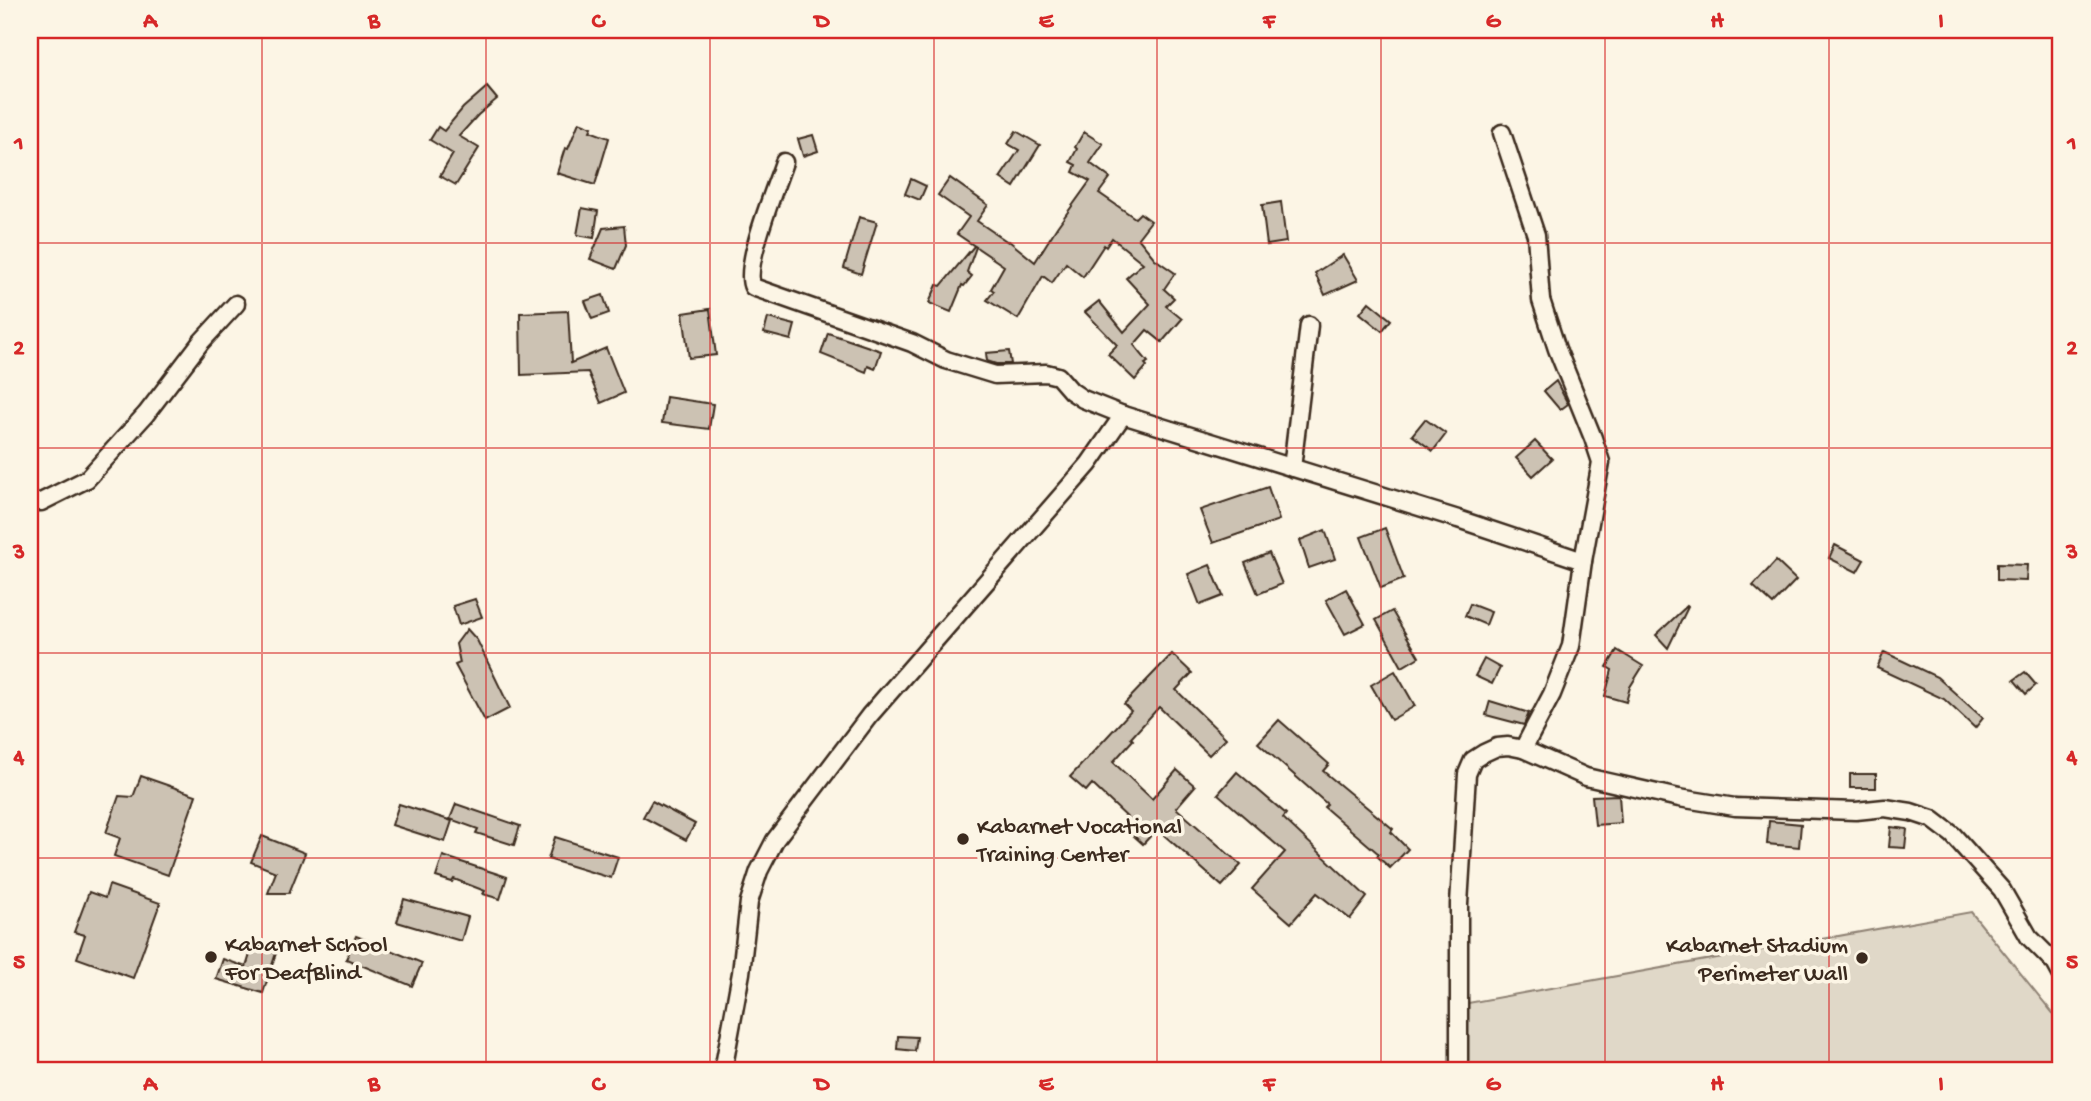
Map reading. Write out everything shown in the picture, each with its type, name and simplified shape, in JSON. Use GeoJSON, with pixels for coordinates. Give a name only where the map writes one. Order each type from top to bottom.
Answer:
{"type":"FeatureCollection","features":[{"type":"Feature","properties":{"kind":"street"},"geometry":{"type":"LineString","coordinates":[[1502,132],[1536,235],[1541,300],[1601,462],[1571,646],[1552,694],[1523,749]]}},
{"type":"Feature","properties":{"kind":"street"},"geometry":{"type":"LineString","coordinates":[[784,162],[754,253],[750,275],[753,288],[912,343],[946,360],[995,375],[1046,373],[1058,376],[1071,391],[1083,399],[1123,415],[1458,519],[1583,561]]}},
{"type":"Feature","properties":{"kind":"street"},"geometry":{"type":"LineString","coordinates":[[30,502],[41,502],[87,479],[146,414],[201,342],[236,304]]}},
{"type":"Feature","properties":{"kind":"street"},"geometry":{"type":"LineString","coordinates":[[1292,468],[1309,325]]}},
{"type":"Feature","properties":{"kind":"street"},"geometry":{"type":"LineString","coordinates":[[723,1071],[741,973],[749,902],[759,871],[775,840],[869,716],[1088,464],[1123,415]]}},
{"type":"Feature","properties":{"kind":"street"},"geometry":{"type":"LineString","coordinates":[[1459,1071],[1459,904],[1466,774],[1473,760],[1497,747],[1523,749],[1586,777],[1679,798],[1735,807],[1856,811],[1885,808],[1911,812],[1931,819],[1953,835],[2002,890],[2029,937],[2055,962],[2061,974]]}},
{"type":"Feature","properties":{"kind":"shaded area","name":"Kabarnet Stadium Perimeter Wall"},"geometry":{"type":"Polygon","coordinates":[[[1971,912],[2060,1022],[2061,1071],[1459,1071],[1457,1005],[1971,912]]]}},
{"type":"Feature","properties":{"kind":"building"},"geometry":{"type":"Polygon","coordinates":[[[487,87],[497,99],[459,136],[479,148],[456,185],[440,176],[453,154],[430,140],[438,127],[444,131],[463,108],[487,87]]]}},
{"type":"Feature","properties":{"kind":"building"},"geometry":{"type":"Polygon","coordinates":[[[579,122],[592,127],[590,131],[609,138],[595,185],[557,173],[565,148],[568,149],[579,122]]]}},
{"type":"Feature","properties":{"kind":"building"},"geometry":{"type":"Polygon","coordinates":[[[1016,131],[1040,145],[1014,187],[1000,178],[1019,150],[1008,144],[1016,131]]]}},
{"type":"Feature","properties":{"kind":"building"},"geometry":{"type":"Polygon","coordinates":[[[1084,132],[1103,144],[1090,163],[1110,178],[1099,193],[1135,218],[1140,213],[1151,221],[1138,238],[1155,259],[1175,273],[1164,289],[1174,298],[1166,306],[1182,319],[1162,342],[1147,330],[1134,345],[1148,362],[1135,380],[1108,354],[1117,345],[1085,312],[1099,301],[1124,332],[1150,304],[1126,278],[1143,263],[1112,238],[1106,247],[1104,245],[1083,277],[1066,263],[1052,283],[1043,276],[1018,319],[987,300],[994,291],[991,289],[1004,266],[957,234],[969,217],[938,195],[950,178],[988,205],[977,221],[1009,241],[1035,262],[1090,181],[1073,172],[1076,165],[1070,162],[1084,132]]]}},
{"type":"Feature","properties":{"kind":"building"},"geometry":{"type":"Polygon","coordinates":[[[813,135],[818,151],[803,156],[798,139],[813,135]]]}},
{"type":"Feature","properties":{"kind":"building"},"geometry":{"type":"Polygon","coordinates":[[[911,179],[926,186],[920,200],[905,194],[911,179]]]}},
{"type":"Feature","properties":{"kind":"building"},"geometry":{"type":"Polygon","coordinates":[[[1281,202],[1286,242],[1267,245],[1262,205],[1281,202]]]}},
{"type":"Feature","properties":{"kind":"building"},"geometry":{"type":"Polygon","coordinates":[[[582,208],[598,211],[594,238],[577,235],[582,208]]]}},
{"type":"Feature","properties":{"kind":"building"},"geometry":{"type":"Polygon","coordinates":[[[859,217],[877,222],[861,274],[844,268],[859,217]]]}},
{"type":"Feature","properties":{"kind":"building"},"geometry":{"type":"Polygon","coordinates":[[[624,226],[626,245],[616,269],[590,259],[603,228],[624,226]]]}},
{"type":"Feature","properties":{"kind":"building"},"geometry":{"type":"Polygon","coordinates":[[[974,246],[976,247],[967,272],[972,276],[962,285],[951,312],[929,303],[937,285],[941,286],[974,246]]]}},
{"type":"Feature","properties":{"kind":"building"},"geometry":{"type":"Polygon","coordinates":[[[1343,255],[1358,280],[1325,295],[1315,273],[1343,255]]]}},
{"type":"Feature","properties":{"kind":"building"},"geometry":{"type":"Polygon","coordinates":[[[603,295],[609,313],[592,319],[585,301],[603,295]]]}},
{"type":"Feature","properties":{"kind":"building"},"geometry":{"type":"Polygon","coordinates":[[[1369,302],[1391,320],[1382,331],[1360,313],[1369,302]]]}},
{"type":"Feature","properties":{"kind":"building"},"geometry":{"type":"Polygon","coordinates":[[[710,309],[716,355],[689,358],[683,313],[710,309]]]}},
{"type":"Feature","properties":{"kind":"building"},"geometry":{"type":"Polygon","coordinates":[[[568,311],[571,363],[606,348],[624,393],[601,403],[588,372],[521,375],[520,313],[568,311]]]}},
{"type":"Feature","properties":{"kind":"building"},"geometry":{"type":"Polygon","coordinates":[[[768,318],[795,325],[791,340],[764,333],[768,318]]]}},
{"type":"Feature","properties":{"kind":"building"},"geometry":{"type":"Polygon","coordinates":[[[828,333],[881,351],[875,369],[868,366],[866,372],[821,354],[828,333]]]}},
{"type":"Feature","properties":{"kind":"building"},"geometry":{"type":"Polygon","coordinates":[[[1009,351],[1011,364],[987,361],[986,353],[1009,351]]]}},
{"type":"Feature","properties":{"kind":"building"},"geometry":{"type":"Polygon","coordinates":[[[1556,381],[1568,404],[1560,410],[1544,391],[1556,381]]]}},
{"type":"Feature","properties":{"kind":"building"},"geometry":{"type":"Polygon","coordinates":[[[666,397],[713,404],[709,429],[662,423],[666,397]]]}},
{"type":"Feature","properties":{"kind":"building"},"geometry":{"type":"Polygon","coordinates":[[[1425,419],[1446,434],[1433,451],[1412,435],[1425,419]]]}},
{"type":"Feature","properties":{"kind":"building"},"geometry":{"type":"Polygon","coordinates":[[[1535,441],[1552,459],[1533,476],[1516,458],[1535,441]]]}},
{"type":"Feature","properties":{"kind":"building"},"geometry":{"type":"Polygon","coordinates":[[[1268,487],[1279,520],[1213,543],[1200,510],[1268,487]]]}},
{"type":"Feature","properties":{"kind":"building"},"geometry":{"type":"Polygon","coordinates":[[[1385,528],[1404,579],[1381,588],[1361,537],[1385,528]]]}},
{"type":"Feature","properties":{"kind":"building"},"geometry":{"type":"Polygon","coordinates":[[[1325,530],[1335,559],[1309,568],[1300,540],[1325,530]]]}},
{"type":"Feature","properties":{"kind":"building"},"geometry":{"type":"Polygon","coordinates":[[[1835,545],[1864,560],[1857,572],[1829,558],[1835,545]]]}},
{"type":"Feature","properties":{"kind":"building"},"geometry":{"type":"Polygon","coordinates":[[[1269,553],[1282,584],[1258,594],[1245,563],[1269,553]]]}},
{"type":"Feature","properties":{"kind":"building"},"geometry":{"type":"Polygon","coordinates":[[[1776,561],[1796,580],[1773,604],[1753,586],[1776,561]]]}},
{"type":"Feature","properties":{"kind":"building"},"geometry":{"type":"Polygon","coordinates":[[[1997,564],[2027,565],[2026,581],[1997,580],[1997,564]]]}},
{"type":"Feature","properties":{"kind":"building"},"geometry":{"type":"Polygon","coordinates":[[[1210,565],[1223,596],[1200,605],[1188,574],[1210,565]]]}},
{"type":"Feature","properties":{"kind":"building"},"geometry":{"type":"Polygon","coordinates":[[[1346,589],[1365,624],[1345,634],[1326,600],[1346,589]]]}},
{"type":"Feature","properties":{"kind":"building"},"geometry":{"type":"Polygon","coordinates":[[[475,599],[482,617],[459,625],[453,606],[475,599]]]}},
{"type":"Feature","properties":{"kind":"building"},"geometry":{"type":"Polygon","coordinates":[[[1470,604],[1491,612],[1486,625],[1465,616],[1470,604]]]}},
{"type":"Feature","properties":{"kind":"building"},"geometry":{"type":"Polygon","coordinates":[[[1688,607],[1668,648],[1656,635],[1688,607]]]}},
{"type":"Feature","properties":{"kind":"building"},"geometry":{"type":"Polygon","coordinates":[[[1392,611],[1419,657],[1402,667],[1376,620],[1392,611]]]}},
{"type":"Feature","properties":{"kind":"building"},"geometry":{"type":"Polygon","coordinates":[[[467,629],[477,640],[510,708],[485,721],[455,665],[460,663],[456,644],[467,629]]]}},
{"type":"Feature","properties":{"kind":"building"},"geometry":{"type":"Polygon","coordinates":[[[1617,650],[1643,666],[1630,687],[1626,702],[1605,696],[1612,670],[1607,667],[1617,650]]]}},
{"type":"Feature","properties":{"kind":"building"},"geometry":{"type":"Polygon","coordinates":[[[1884,652],[1937,677],[1983,718],[1975,728],[1944,699],[1877,668],[1884,652]]]}},
{"type":"Feature","properties":{"kind":"building"},"geometry":{"type":"Polygon","coordinates":[[[1172,654],[1192,673],[1176,690],[1226,738],[1209,755],[1159,707],[1113,762],[1152,799],[1177,770],[1195,786],[1176,808],[1241,865],[1222,886],[1157,829],[1143,844],[1125,828],[1131,821],[1092,784],[1086,791],[1070,777],[1131,711],[1124,704],[1172,654]]]}},
{"type":"Feature","properties":{"kind":"building"},"geometry":{"type":"Polygon","coordinates":[[[1484,659],[1500,668],[1492,684],[1475,676],[1484,659]]]}},
{"type":"Feature","properties":{"kind":"building"},"geometry":{"type":"Polygon","coordinates":[[[1395,671],[1415,706],[1391,720],[1371,685],[1395,671]]]}},
{"type":"Feature","properties":{"kind":"building"},"geometry":{"type":"Polygon","coordinates":[[[2025,672],[2036,685],[2026,694],[2014,680],[2025,672]]]}},
{"type":"Feature","properties":{"kind":"building"},"geometry":{"type":"Polygon","coordinates":[[[1490,701],[1529,713],[1524,725],[1486,715],[1490,701]]]}},
{"type":"Feature","properties":{"kind":"building"},"geometry":{"type":"Polygon","coordinates":[[[1279,720],[1329,764],[1323,771],[1393,829],[1391,832],[1408,849],[1390,868],[1377,856],[1379,854],[1324,807],[1327,804],[1258,743],[1279,720]]]}},
{"type":"Feature","properties":{"kind":"building"},"geometry":{"type":"Polygon","coordinates":[[[1237,772],[1286,814],[1283,818],[1367,897],[1350,919],[1317,893],[1291,923],[1252,889],[1285,852],[1218,794],[1237,772]]]}},
{"type":"Feature","properties":{"kind":"building"},"geometry":{"type":"Polygon","coordinates":[[[1850,774],[1876,774],[1876,788],[1850,788],[1850,774]]]}},
{"type":"Feature","properties":{"kind":"building"},"geometry":{"type":"Polygon","coordinates":[[[141,776],[196,795],[168,875],[114,856],[120,838],[106,833],[119,796],[133,797],[141,776]]]}},
{"type":"Feature","properties":{"kind":"building"},"geometry":{"type":"Polygon","coordinates":[[[1619,795],[1621,823],[1595,825],[1592,796],[1619,795]]]}},
{"type":"Feature","properties":{"kind":"building"},"geometry":{"type":"Polygon","coordinates":[[[652,801],[695,824],[686,840],[643,817],[652,801]]]}},
{"type":"Feature","properties":{"kind":"building"},"geometry":{"type":"Polygon","coordinates":[[[399,804],[452,821],[445,842],[392,825],[399,804]]]}},
{"type":"Feature","properties":{"kind":"building"},"geometry":{"type":"Polygon","coordinates":[[[456,804],[520,826],[514,845],[476,833],[478,829],[450,819],[456,804]]]}},
{"type":"Feature","properties":{"kind":"building"},"geometry":{"type":"Polygon","coordinates":[[[1769,821],[1801,824],[1799,847],[1767,844],[1769,821]]]}},
{"type":"Feature","properties":{"kind":"building"},"geometry":{"type":"Polygon","coordinates":[[[1891,827],[1907,829],[1905,848],[1889,847],[1891,827]]]}},
{"type":"Feature","properties":{"kind":"building"},"geometry":{"type":"Polygon","coordinates":[[[262,836],[305,853],[289,893],[268,893],[276,872],[251,862],[262,836]]]}},
{"type":"Feature","properties":{"kind":"building"},"geometry":{"type":"Polygon","coordinates":[[[555,837],[618,857],[611,878],[548,859],[555,837]]]}},
{"type":"Feature","properties":{"kind":"building"},"geometry":{"type":"Polygon","coordinates":[[[443,856],[507,877],[500,899],[483,894],[485,891],[454,879],[452,882],[436,877],[443,856]]]}},
{"type":"Feature","properties":{"kind":"building"},"geometry":{"type":"Polygon","coordinates":[[[109,885],[160,903],[133,978],[77,958],[85,935],[74,932],[89,892],[105,898],[109,885]]]}},
{"type":"Feature","properties":{"kind":"building"},"geometry":{"type":"Polygon","coordinates":[[[404,899],[468,917],[461,941],[397,922],[404,899]]]}},
{"type":"Feature","properties":{"kind":"building"},"geometry":{"type":"Polygon","coordinates":[[[356,936],[422,963],[412,986],[346,959],[356,936]]]}},
{"type":"Feature","properties":{"kind":"building"},"geometry":{"type":"Polygon","coordinates":[[[253,945],[276,953],[263,993],[216,979],[223,959],[246,967],[253,945]]]}},
{"type":"Feature","properties":{"kind":"building"},"geometry":{"type":"Polygon","coordinates":[[[898,1036],[917,1037],[915,1051],[897,1049],[898,1036]]]}},
{"type":"Feature","properties":{"kind":"place","name":"Kabarnet Vocational Training Center"},"geometry":{"type":"Point","coordinates":[963,839]}},
{"type":"Feature","properties":{"kind":"place","name":"Kabarnet School For DeafBlind"},"geometry":{"type":"Point","coordinates":[211,957]}},
{"type":"Feature","properties":{"kind":"place","name":"Kabarnet Stadium Perimeter Wall"},"geometry":{"type":"Point","coordinates":[1862,958]}}]}
